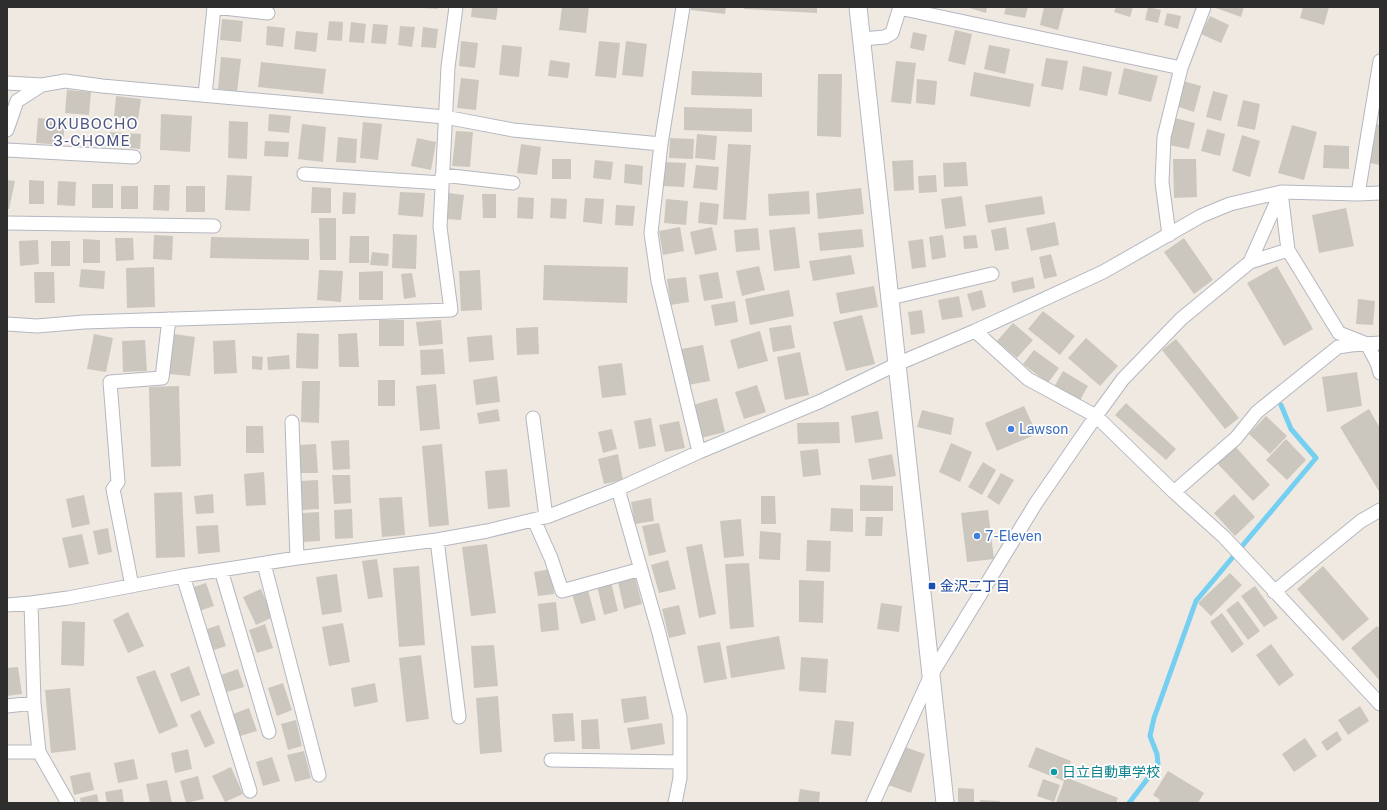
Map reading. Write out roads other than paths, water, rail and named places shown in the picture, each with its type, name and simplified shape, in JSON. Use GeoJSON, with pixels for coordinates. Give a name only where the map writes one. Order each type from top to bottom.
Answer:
{"type":"FeatureCollection","features":[{"type":"Feature","properties":{"kind":"street"},"geometry":{"type":"LineString","coordinates":[[205,95],[214,7],[268,13]]}},
{"type":"Feature","properties":{"kind":"street"},"geometry":{"type":"LineString","coordinates":[[7,324],[37,326],[84,322],[451,310],[440,228],[448,67],[456,7]]}},
{"type":"Feature","properties":{"kind":"street"},"geometry":{"type":"LineString","coordinates":[[683,7],[661,144],[651,233],[658,281],[699,452]]}},
{"type":"Feature","properties":{"kind":"street"},"geometry":{"type":"LineString","coordinates":[[858,7],[945,803]]}},
{"type":"Feature","properties":{"kind":"street"},"geometry":{"type":"LineString","coordinates":[[1168,235],[1162,182],[1164,137],[1181,68],[1204,7]]}},
{"type":"Feature","properties":{"kind":"street"},"geometry":{"type":"LineString","coordinates":[[862,39],[885,37],[892,33],[900,8],[1181,68]]}},
{"type":"Feature","properties":{"kind":"street"},"geometry":{"type":"LineString","coordinates":[[1358,194],[1380,62]]}},
{"type":"Feature","properties":{"kind":"street"},"geometry":{"type":"LineString","coordinates":[[7,83],[42,85],[65,81],[102,86],[445,117],[513,130],[661,144]]}},
{"type":"Feature","properties":{"kind":"street"},"geometry":{"type":"LineString","coordinates":[[7,130],[17,101],[42,85]]}},
{"type":"Feature","properties":{"kind":"street"},"geometry":{"type":"LineString","coordinates":[[7,150],[134,157]]}},
{"type":"Feature","properties":{"kind":"street"},"geometry":{"type":"LineString","coordinates":[[304,174],[513,183]]}},
{"type":"Feature","properties":{"kind":"street"},"geometry":{"type":"LineString","coordinates":[[1281,192],[1288,250],[1339,333],[1374,343]]}},
{"type":"Feature","properties":{"kind":"street"},"geometry":{"type":"LineString","coordinates":[[1250,262],[1281,192]]}},
{"type":"Feature","properties":{"kind":"street"},"geometry":{"type":"LineString","coordinates":[[7,604],[31,603],[183,576],[297,558],[437,540],[487,531],[540,518],[618,489],[699,452],[821,401],[897,364],[975,331],[1103,272],[1202,216],[1230,204],[1281,192],[1358,194],[1380,193]]}},
{"type":"Feature","properties":{"kind":"street"},"geometry":{"type":"LineString","coordinates":[[7,223],[214,226]]}},
{"type":"Feature","properties":{"kind":"street"},"geometry":{"type":"LineString","coordinates":[[873,803],[931,675],[1036,503],[1096,416],[1123,380],[1182,319],[1250,262],[1288,250]]}},
{"type":"Feature","properties":{"kind":"street"},"geometry":{"type":"LineString","coordinates":[[890,298],[992,274]]}},
{"type":"Feature","properties":{"kind":"street"},"geometry":{"type":"LineString","coordinates":[[132,586],[113,489],[118,482],[110,382],[162,378],[169,319]]}},
{"type":"Feature","properties":{"kind":"street"},"geometry":{"type":"LineString","coordinates":[[975,331],[1028,379],[1096,416],[1174,492],[1224,537],[1380,704]]}},
{"type":"Feature","properties":{"kind":"street"},"geometry":{"type":"LineString","coordinates":[[1374,343],[1380,373]]}},
{"type":"Feature","properties":{"kind":"street"},"geometry":{"type":"LineString","coordinates":[[1174,492],[1236,438],[1257,412],[1338,347],[1351,344],[1374,343]]}},
{"type":"Feature","properties":{"kind":"street"},"geometry":{"type":"LineString","coordinates":[[533,418],[540,518],[562,590],[640,569]]}},
{"type":"Feature","properties":{"kind":"street"},"geometry":{"type":"LineString","coordinates":[[292,422],[297,558]]}},
{"type":"Feature","properties":{"kind":"street"},"geometry":{"type":"LineString","coordinates":[[618,489],[659,633],[680,717],[680,778],[675,803]]}},
{"type":"Feature","properties":{"kind":"street"},"geometry":{"type":"LineString","coordinates":[[1274,592],[1361,521],[1380,510]]}},
{"type":"Feature","properties":{"kind":"street"},"geometry":{"type":"LineString","coordinates":[[437,540],[459,717]]}},
{"type":"Feature","properties":{"kind":"street"},"geometry":{"type":"LineString","coordinates":[[264,564],[318,775]]}},
{"type":"Feature","properties":{"kind":"street"},"geometry":{"type":"LineString","coordinates":[[222,570],[269,732]]}},
{"type":"Feature","properties":{"kind":"street"},"geometry":{"type":"LineString","coordinates":[[183,576],[250,791]]}},
{"type":"Feature","properties":{"kind":"street"},"geometry":{"type":"LineString","coordinates":[[31,603],[34,703],[39,752],[68,803]]}},
{"type":"Feature","properties":{"kind":"street"},"geometry":{"type":"LineString","coordinates":[[7,706],[34,703]]}},
{"type":"Feature","properties":{"kind":"street"},"geometry":{"type":"LineString","coordinates":[[7,752],[39,752]]}},
{"type":"Feature","properties":{"kind":"street"},"geometry":{"type":"LineString","coordinates":[[551,760],[680,762]]}},
{"type":"Feature","properties":{"kind":"waterway"},"geometry":{"type":"LineString","coordinates":[[1129,803],[1158,765],[1157,754],[1150,736],[1154,718],[1196,601],[1316,458],[1291,429],[1281,405]]}},
{"type":"Feature","properties":{"kind":"place","name":"Lawson"},"geometry":{"type":"Point","coordinates":[1011,429]}},
{"type":"Feature","properties":{"kind":"place","name":"7-Eleven"},"geometry":{"type":"Point","coordinates":[977,536]}},
{"type":"Feature","properties":{"kind":"place","name":"金沢二丁目"},"geometry":{"type":"Point","coordinates":[932,586]}},
{"type":"Feature","properties":{"kind":"place","name":"日立自動車学校"},"geometry":{"type":"Point","coordinates":[1054,772]}},
{"type":"Feature","properties":{"kind":"district","name":"OKUBOCHO 3-CHOME"},"geometry":{"type":"Point","coordinates":[92,132]}}]}
